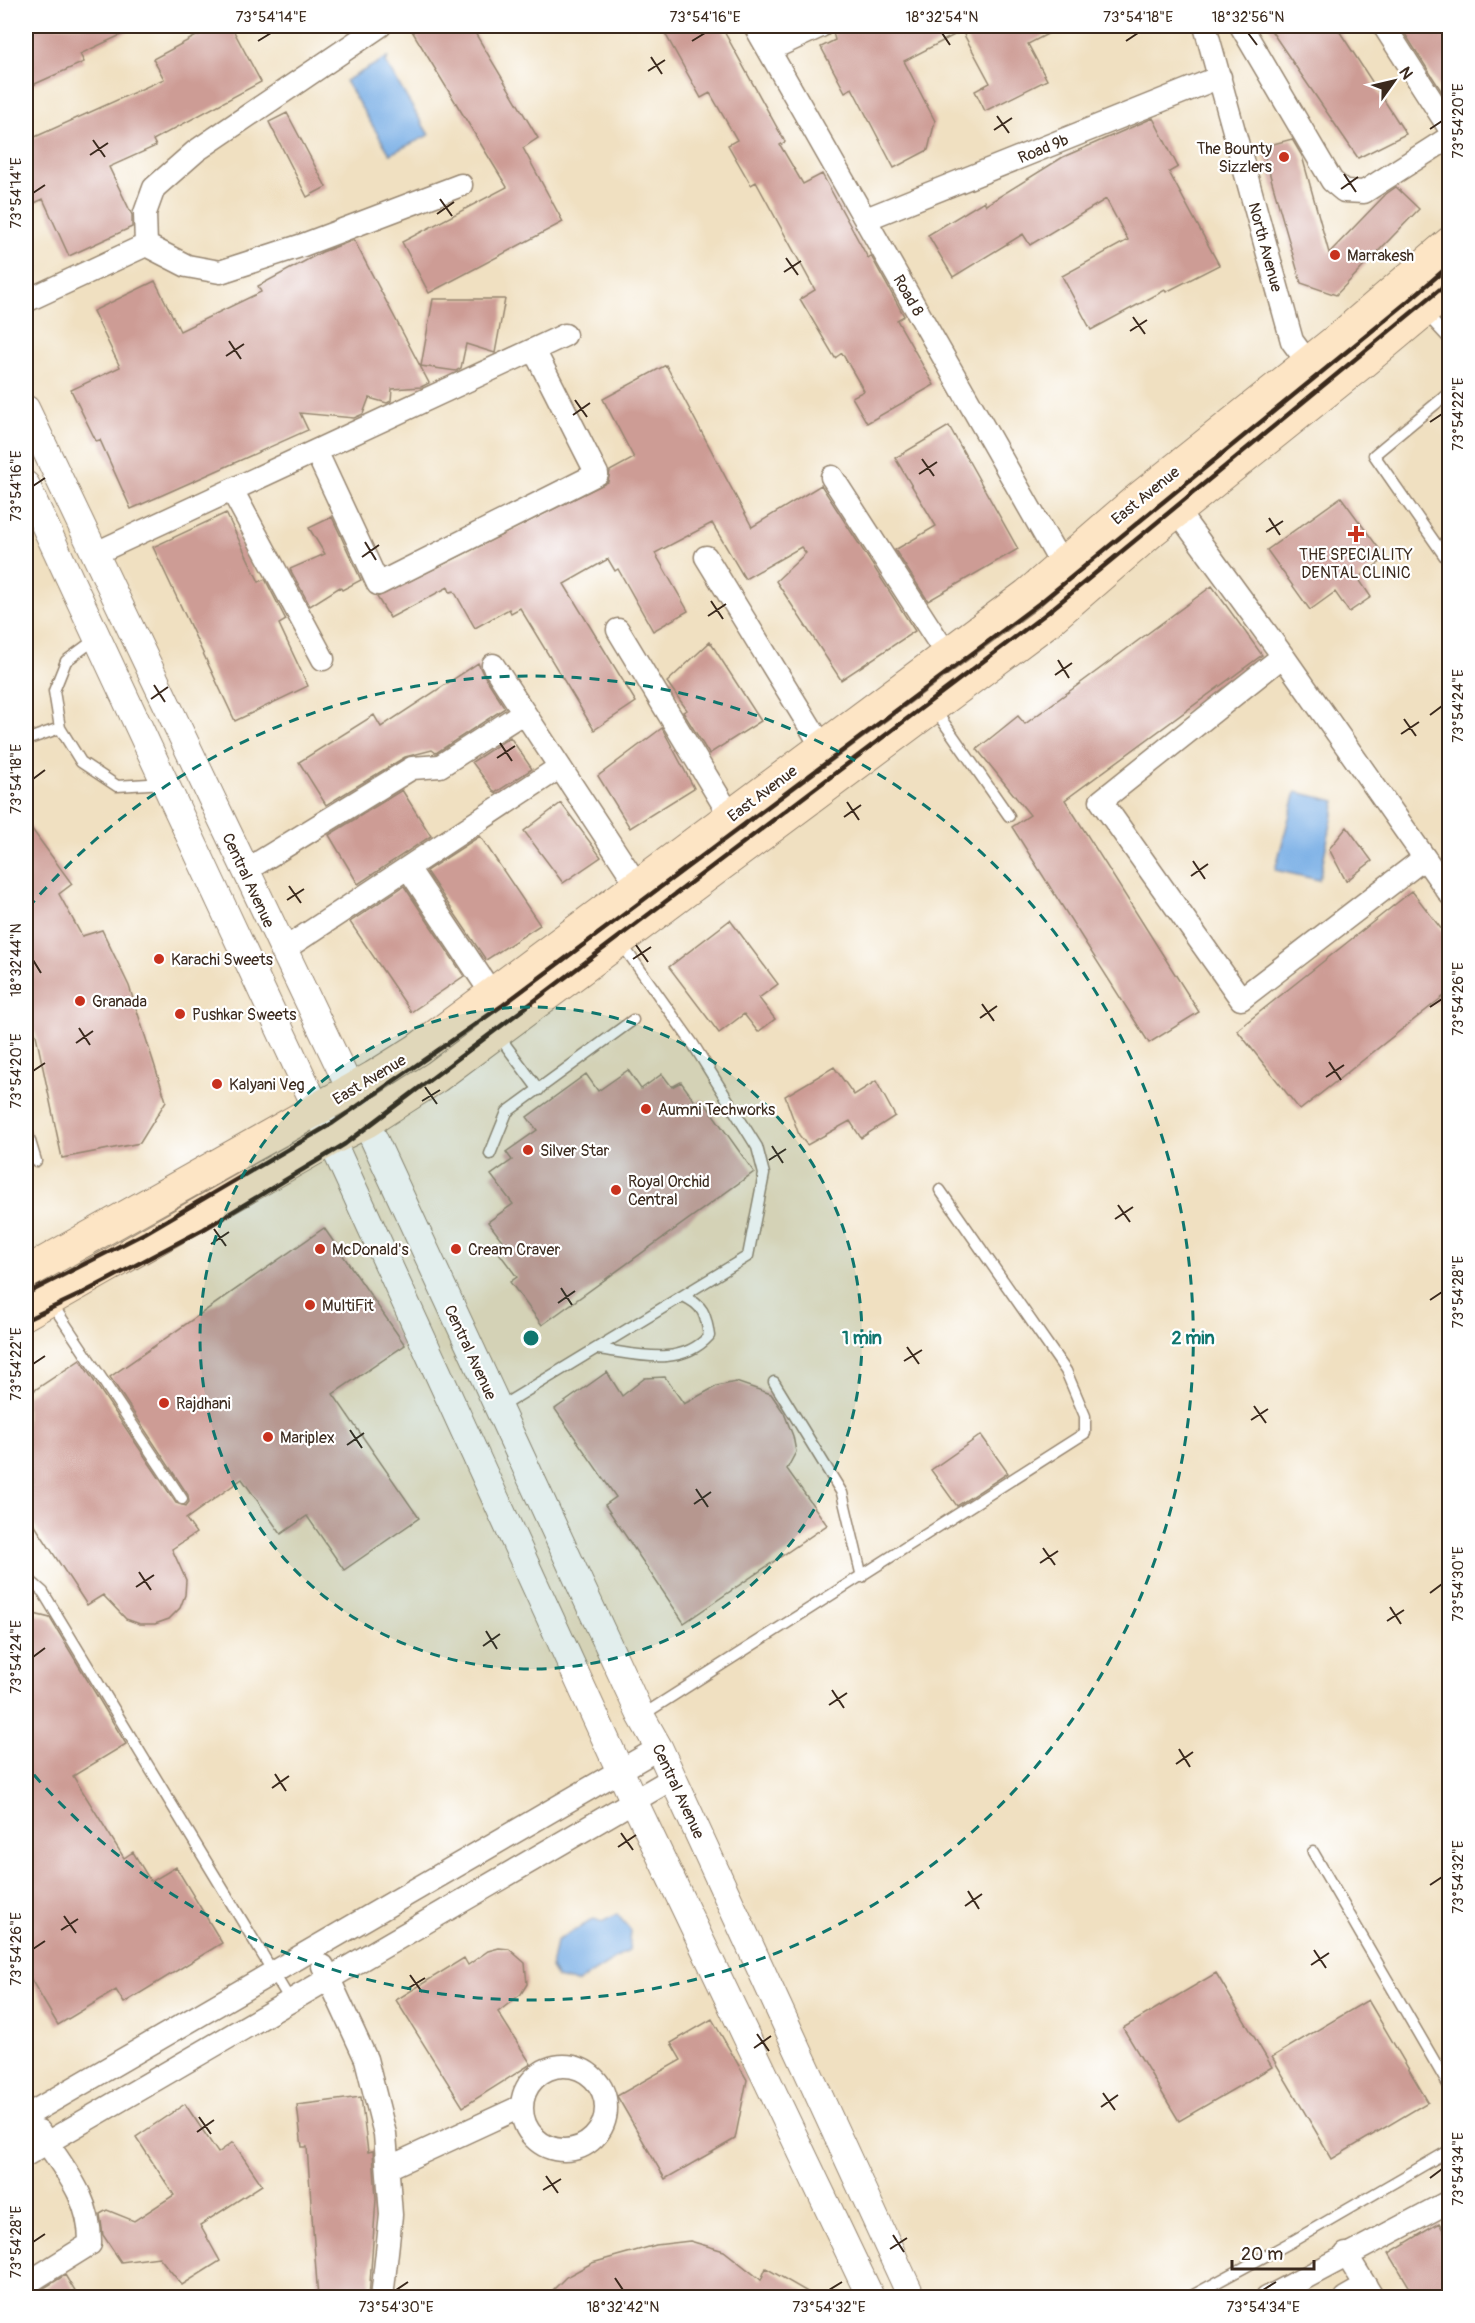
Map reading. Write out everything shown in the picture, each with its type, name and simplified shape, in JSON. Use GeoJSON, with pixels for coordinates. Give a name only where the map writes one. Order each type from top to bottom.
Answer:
{"type":"FeatureCollection","features":[{"type":"Feature","properties":{"kind":"main road","name":"East Avenue"},"geometry":{"type":"LineString","coordinates":[[26,1273],[350,1091],[417,1050],[1027,596],[1132,504],[1308,364],[1449,243]]}},
{"type":"Feature","properties":{"kind":"main road","name":"East Avenue"},"geometry":{"type":"LineString","coordinates":[[38,1307],[330,1140],[366,1122],[436,1077],[1048,621],[1177,511],[1329,390],[1449,289]]}},
{"type":"Feature","properties":{"kind":"street"},"geometry":{"type":"LineString","coordinates":[[146,245],[145,213],[154,188],[196,151],[380,26]]}},
{"type":"Feature","properties":{"kind":"street","name":"Road 8"},"geometry":{"type":"LineString","coordinates":[[755,26],[1062,565]]}},
{"type":"Feature","properties":{"kind":"street"},"geometry":{"type":"LineString","coordinates":[[769,50],[821,26]]}},
{"type":"Feature","properties":{"kind":"street","name":"North Avenue"},"geometry":{"type":"LineString","coordinates":[[1205,26],[1292,341],[1329,390]]}},
{"type":"Feature","properties":{"kind":"street"},"geometry":{"type":"LineString","coordinates":[[1241,26],[1332,181],[1344,191],[1364,192],[1449,137]]}},
{"type":"Feature","properties":{"kind":"street"},"geometry":{"type":"LineString","coordinates":[[1384,26],[1449,129]]}},
{"type":"Feature","properties":{"kind":"street","name":"Road 9b"},"geometry":{"type":"LineString","coordinates":[[866,219],[1220,77]]}},
{"type":"Feature","properties":{"kind":"street"},"geometry":{"type":"LineString","coordinates":[[146,245],[187,266],[220,273],[461,185]]}},
{"type":"Feature","properties":{"kind":"street"},"geometry":{"type":"LineString","coordinates":[[26,301],[146,245]]}},
{"type":"Feature","properties":{"kind":"street"},"geometry":{"type":"LineString","coordinates":[[79,561],[565,335]]}},
{"type":"Feature","properties":{"kind":"street"},"geometry":{"type":"LineString","coordinates":[[316,451],[378,584],[597,474],[534,350]]}},
{"type":"Feature","properties":{"kind":"street","name":"Central Avenue"},"geometry":{"type":"LineString","coordinates":[[26,409],[79,561],[97,638],[633,1800],[871,2298]]}},
{"type":"Feature","properties":{"kind":"street"},"geometry":{"type":"LineString","coordinates":[[832,477],[947,655]]}},
{"type":"Feature","properties":{"kind":"street","name":"Central Avenue"},"geometry":{"type":"LineString","coordinates":[[26,485],[79,561],[245,871],[366,1122],[640,1716],[659,1748],[912,2298]]}},
{"type":"Feature","properties":{"kind":"street"},"geometry":{"type":"LineString","coordinates":[[232,490],[323,659]]}},
{"type":"Feature","properties":{"kind":"street"},"geometry":{"type":"LineString","coordinates":[[1177,511],[1283,656],[1449,894]]}},
{"type":"Feature","properties":{"kind":"street"},"geometry":{"type":"LineString","coordinates":[[706,557],[823,748]]}},
{"type":"Feature","properties":{"kind":"street"},"geometry":{"type":"LineString","coordinates":[[618,630],[731,817]]}},
{"type":"Feature","properties":{"kind":"street"},"geometry":{"type":"LineString","coordinates":[[1283,656],[1101,801],[1241,999],[1423,859]]}},
{"type":"Feature","properties":{"kind":"street"},"geometry":{"type":"LineString","coordinates":[[493,665],[638,886]]}},
{"type":"Feature","properties":{"kind":"street"},"geometry":{"type":"LineString","coordinates":[[245,871],[412,768],[440,766],[524,712]]}},
{"type":"Feature","properties":{"kind":"street"},"geometry":{"type":"LineString","coordinates":[[283,951],[560,767]]}},
{"type":"Feature","properties":{"kind":"street"},"geometry":{"type":"LineString","coordinates":[[408,868],[492,994]]}},
{"type":"Feature","properties":{"kind":"street"},"geometry":{"type":"LineString","coordinates":[[26,2284],[90,2244],[90,2222],[84,2200],[27,2115],[619,1769],[659,1748]]}},
{"type":"Feature","properties":{"kind":"street"},"geometry":{"type":"LineString","coordinates":[[26,2155],[673,1778]]}},
{"type":"Feature","properties":{"kind":"street"},"geometry":{"type":"LineString","coordinates":[[314,1948],[366,2059],[385,2134],[391,2215],[382,2298]]}},
{"type":"Feature","properties":{"kind":"street"},"geometry":{"type":"LineString","coordinates":[[388,2168],[522,2106]]}},
{"type":"Feature","properties":{"kind":"street"},"geometry":{"type":"LineString","coordinates":[[1267,2298],[1346,2254],[1449,2202]]}},
{"type":"Feature","properties":{"kind":"street"},"geometry":{"type":"LineString","coordinates":[[1345,2298],[1369,2292],[1346,2254]]}},
{"type":"Feature","properties":{"kind":"lane"},"geometry":{"type":"LineString","coordinates":[[1423,311],[1449,340]]}},
{"type":"Feature","properties":{"kind":"lane"},"geometry":{"type":"LineString","coordinates":[[1449,392],[1374,455],[1449,564]]}},
{"type":"Feature","properties":{"kind":"lane"},"geometry":{"type":"LineString","coordinates":[[97,638],[66,661],[54,691],[60,728],[81,762],[117,786],[164,783]]}},
{"type":"Feature","properties":{"kind":"lane"},"geometry":{"type":"LineString","coordinates":[[933,707],[1009,816]]}},
{"type":"Feature","properties":{"kind":"lane"},"geometry":{"type":"LineString","coordinates":[[26,740],[60,728]]}},
{"type":"Feature","properties":{"kind":"lane"},"geometry":{"type":"LineString","coordinates":[[497,1409],[748,1256],[764,1174],[757,1147],[693,1044],[620,941]]}},
{"type":"Feature","properties":{"kind":"lane"},"geometry":{"type":"LineString","coordinates":[[490,1154],[507,1112],[633,1020]]}},
{"type":"Feature","properties":{"kind":"lane"},"geometry":{"type":"LineString","coordinates":[[496,1033],[538,1090]]}},
{"type":"Feature","properties":{"kind":"lane"},"geometry":{"type":"LineString","coordinates":[[26,1128],[36,1161]]}},
{"type":"Feature","properties":{"kind":"lane"},"geometry":{"type":"LineString","coordinates":[[640,1716],[862,1577],[1085,1433],[1085,1416],[1066,1371],[940,1190]]}},
{"type":"Feature","properties":{"kind":"lane"},"geometry":{"type":"LineString","coordinates":[[598,1349],[646,1355],[680,1356],[698,1349],[710,1336],[707,1321],[698,1303],[683,1296]]}},
{"type":"Feature","properties":{"kind":"lane"},"geometry":{"type":"LineString","coordinates":[[38,1307],[182,1499]]}},
{"type":"Feature","properties":{"kind":"lane"},"geometry":{"type":"LineString","coordinates":[[774,1382],[842,1493],[862,1577]]}},
{"type":"Feature","properties":{"kind":"lane"},"geometry":{"type":"LineString","coordinates":[[26,1577],[43,1592],[290,2000]]}},
{"type":"Feature","properties":{"kind":"lane"},"geometry":{"type":"LineString","coordinates":[[1313,1852],[1449,2088]]}},
{"type":"Feature","properties":{"kind":"lane"},"geometry":{"type":"LineString","coordinates":[[1188,2298],[1293,2241],[1449,2150]]}},
{"type":"Feature","properties":{"kind":"water"},"geometry":{"type":"Polygon","coordinates":[[[388,57],[386,63],[429,135],[390,154],[345,81],[388,57]]]}},
{"type":"Feature","properties":{"kind":"water"},"geometry":{"type":"Polygon","coordinates":[[[1296,792],[1336,801],[1319,880],[1275,870],[1296,792]]]}},
{"type":"Feature","properties":{"kind":"water"},"geometry":{"type":"Polygon","coordinates":[[[617,1914],[631,1931],[629,1950],[577,1983],[557,1978],[551,1968],[556,1941],[594,1919],[602,1922],[617,1914]]]}},
{"type":"Feature","properties":{"kind":"building"},"geometry":{"type":"Polygon","coordinates":[[[26,26],[140,26],[80,54],[84,62],[26,88],[26,26]]]}},
{"type":"Feature","properties":{"kind":"building"},"geometry":{"type":"Polygon","coordinates":[[[215,26],[231,26],[261,82],[153,140],[156,146],[109,167],[132,215],[132,227],[69,256],[43,199],[26,207],[26,141],[164,79],[153,59],[215,26]]]}},
{"type":"Feature","properties":{"kind":"building"},"geometry":{"type":"Polygon","coordinates":[[[409,26],[471,26],[538,138],[523,148],[563,222],[429,293],[402,242],[507,187],[409,26]]]}},
{"type":"Feature","properties":{"kind":"building"},"geometry":{"type":"Polygon","coordinates":[[[661,26],[721,26],[785,142],[780,145],[803,184],[822,174],[868,258],[871,256],[904,316],[897,320],[934,385],[867,423],[852,397],[864,391],[842,353],[835,358],[800,299],[815,290],[756,182],[751,185],[728,145],[737,140],[710,93],[701,98],[661,26]]]}},
{"type":"Feature","properties":{"kind":"building"},"geometry":{"type":"Polygon","coordinates":[[[846,26],[1063,26],[1028,44],[1047,80],[985,111],[975,91],[990,83],[962,31],[904,61],[935,121],[928,150],[894,168],[852,88],[845,92],[821,47],[835,40],[833,32],[846,26]]]}},
{"type":"Feature","properties":{"kind":"building"},"geometry":{"type":"Polygon","coordinates":[[[1268,26],[1336,26],[1406,134],[1358,158],[1268,26]]]}},
{"type":"Feature","properties":{"kind":"building"},"geometry":{"type":"Polygon","coordinates":[[[1400,26],[1449,26],[1449,103],[1400,26]]]}},
{"type":"Feature","properties":{"kind":"building"},"geometry":{"type":"Polygon","coordinates":[[[287,113],[326,187],[307,197],[269,122],[287,113]]]}},
{"type":"Feature","properties":{"kind":"building"},"geometry":{"type":"Polygon","coordinates":[[[1153,118],[1178,167],[1169,172],[1219,265],[1166,292],[1165,290],[1091,330],[1062,276],[1128,240],[1106,199],[1030,245],[1023,234],[953,277],[928,235],[984,201],[986,205],[1063,157],[1153,118]]]}},
{"type":"Feature","properties":{"kind":"building"},"geometry":{"type":"Polygon","coordinates":[[[1292,139],[1302,156],[1329,253],[1386,194],[1396,187],[1419,209],[1336,295],[1301,283],[1262,147],[1292,139]]]}},
{"type":"Feature","properties":{"kind":"building"},"geometry":{"type":"Polygon","coordinates":[[[354,240],[429,383],[421,387],[392,389],[391,401],[387,403],[369,398],[363,414],[354,418],[300,413],[308,430],[131,509],[100,440],[96,441],[71,390],[120,367],[93,311],[155,281],[180,331],[261,292],[258,286],[322,252],[354,240]]]}},
{"type":"Feature","properties":{"kind":"building"},"geometry":{"type":"Polygon","coordinates":[[[433,299],[505,299],[495,353],[466,344],[461,368],[456,371],[421,366],[433,299]]]}},
{"type":"Feature","properties":{"kind":"building"},"geometry":{"type":"Polygon","coordinates":[[[666,365],[752,527],[821,485],[915,631],[841,680],[776,581],[806,553],[801,547],[745,579],[712,523],[655,553],[688,611],[653,631],[618,569],[615,571],[608,559],[564,584],[636,702],[594,730],[520,608],[511,613],[509,609],[475,628],[454,591],[450,592],[448,587],[390,618],[377,597],[608,482],[610,471],[634,458],[603,399],[666,365]]]}},
{"type":"Feature","properties":{"kind":"building"},"geometry":{"type":"Polygon","coordinates":[[[949,426],[1018,549],[928,601],[895,550],[936,526],[895,458],[949,426]]]}},
{"type":"Feature","properties":{"kind":"building"},"geometry":{"type":"Polygon","coordinates":[[[1341,497],[1386,558],[1358,578],[1371,597],[1349,612],[1335,592],[1310,610],[1267,550],[1341,497]]]}},
{"type":"Feature","properties":{"kind":"building"},"geometry":{"type":"Polygon","coordinates":[[[226,513],[259,582],[265,579],[286,620],[279,624],[308,686],[235,721],[153,547],[226,513]]]}},
{"type":"Feature","properties":{"kind":"building"},"geometry":{"type":"Polygon","coordinates":[[[332,517],[361,580],[342,590],[340,587],[310,606],[290,569],[325,554],[309,528],[332,517]]]}},
{"type":"Feature","properties":{"kind":"building"},"geometry":{"type":"Polygon","coordinates":[[[1212,586],[1262,655],[1065,800],[1199,1012],[1149,1043],[1012,827],[1030,815],[977,749],[1018,716],[1025,724],[1212,586]]]}},
{"type":"Feature","properties":{"kind":"building"},"geometry":{"type":"Polygon","coordinates":[[[710,642],[761,721],[709,754],[683,712],[687,710],[667,682],[710,642]]]}},
{"type":"Feature","properties":{"kind":"building"},"geometry":{"type":"Polygon","coordinates":[[[478,663],[505,708],[436,753],[432,750],[405,757],[326,805],[299,762],[374,715],[381,727],[478,663]]]}},
{"type":"Feature","properties":{"kind":"building"},"geometry":{"type":"Polygon","coordinates":[[[662,728],[694,788],[630,828],[598,776],[662,728]]]}},
{"type":"Feature","properties":{"kind":"building"},"geometry":{"type":"Polygon","coordinates":[[[510,737],[532,769],[495,793],[472,762],[510,737]]]}},
{"type":"Feature","properties":{"kind":"building"},"geometry":{"type":"Polygon","coordinates":[[[402,790],[431,836],[358,884],[329,835],[402,790]]]}},
{"type":"Feature","properties":{"kind":"building"},"geometry":{"type":"Polygon","coordinates":[[[561,803],[601,857],[563,883],[524,831],[561,803]]]}},
{"type":"Feature","properties":{"kind":"building","name":"Granada"},"geometry":{"type":"Polygon","coordinates":[[[26,821],[72,884],[59,894],[82,936],[102,930],[129,986],[166,1101],[140,1143],[62,1158],[36,1035],[26,1016],[26,821]]]}},
{"type":"Feature","properties":{"kind":"building"},"geometry":{"type":"Polygon","coordinates":[[[1347,827],[1372,861],[1346,881],[1329,849],[1347,827]]]}},
{"type":"Feature","properties":{"kind":"building"},"geometry":{"type":"Polygon","coordinates":[[[480,836],[540,925],[486,960],[426,871],[480,836]]]}},
{"type":"Feature","properties":{"kind":"building"},"geometry":{"type":"Polygon","coordinates":[[[404,886],[464,976],[411,1012],[350,922],[404,886]]]}},
{"type":"Feature","properties":{"kind":"building"},"geometry":{"type":"Polygon","coordinates":[[[1412,891],[1449,939],[1449,992],[1300,1110],[1237,1030],[1412,891]]]}},
{"type":"Feature","properties":{"kind":"building"},"geometry":{"type":"Polygon","coordinates":[[[730,920],[778,984],[759,998],[775,1019],[758,1032],[744,1014],[719,1033],[669,967],[730,920]]]}},
{"type":"Feature","properties":{"kind":"building"},"geometry":{"type":"Polygon","coordinates":[[[834,1067],[854,1095],[876,1081],[895,1116],[861,1138],[850,1121],[807,1145],[799,1135],[785,1096],[834,1067]]]}},
{"type":"Feature","properties":{"kind":"building","name":"Royal Orchid Central"},"geometry":{"type":"Polygon","coordinates":[[[628,1070],[641,1089],[662,1074],[672,1087],[681,1082],[696,1103],[702,1099],[754,1172],[542,1325],[510,1282],[517,1277],[496,1249],[504,1243],[488,1222],[513,1204],[491,1175],[512,1160],[506,1152],[537,1130],[527,1117],[586,1074],[598,1091],[628,1070]]]}},
{"type":"Feature","properties":{"kind":"building","name":"Mariplex"},"geometry":{"type":"Polygon","coordinates":[[[324,1228],[405,1345],[333,1394],[419,1518],[344,1570],[307,1516],[281,1534],[242,1479],[186,1519],[196,1533],[172,1549],[186,1580],[185,1595],[180,1608],[169,1619],[155,1624],[140,1624],[126,1619],[103,1595],[87,1605],[26,1512],[26,1396],[80,1360],[176,1503],[186,1506],[189,1502],[188,1495],[110,1377],[324,1228]]]}},
{"type":"Feature","properties":{"kind":"building"},"geometry":{"type":"Polygon","coordinates":[[[607,1372],[622,1396],[645,1378],[665,1377],[684,1404],[717,1386],[736,1382],[771,1394],[784,1413],[793,1436],[796,1452],[787,1469],[827,1525],[684,1623],[605,1505],[616,1497],[555,1409],[607,1372]]]}},
{"type":"Feature","properties":{"kind":"building"},"geometry":{"type":"Polygon","coordinates":[[[981,1435],[1008,1473],[957,1506],[931,1470],[981,1435]]]}},
{"type":"Feature","properties":{"kind":"building"},"geometry":{"type":"Polygon","coordinates":[[[26,1612],[50,1618],[126,1744],[73,1776],[124,1858],[133,1852],[151,1882],[176,1867],[222,1943],[124,2003],[116,1990],[58,2025],[26,1971],[26,1612]]]}},
{"type":"Feature","properties":{"kind":"building"},"geometry":{"type":"Polygon","coordinates":[[[499,1948],[509,1949],[525,1963],[527,1984],[521,1994],[498,2012],[531,2064],[463,2107],[396,2000],[464,1958],[468,1965],[488,1951],[499,1948]]]}},
{"type":"Feature","properties":{"kind":"building"},"geometry":{"type":"Polygon","coordinates":[[[1216,1973],[1272,2067],[1179,2121],[1123,2028],[1216,1973]]]}},
{"type":"Feature","properties":{"kind":"building"},"geometry":{"type":"Polygon","coordinates":[[[1368,2000],[1428,2102],[1332,2159],[1272,2057],[1368,2000]]]}},
{"type":"Feature","properties":{"kind":"building"},"geometry":{"type":"Polygon","coordinates":[[[712,2019],[747,2080],[735,2139],[665,2179],[617,2096],[681,2060],[671,2043],[712,2019]]]}},
{"type":"Feature","properties":{"kind":"building"},"geometry":{"type":"Polygon","coordinates":[[[361,2097],[368,2152],[373,2151],[376,2199],[369,2298],[318,2298],[307,2147],[302,2147],[297,2105],[361,2097]]]}},
{"type":"Feature","properties":{"kind":"building"},"geometry":{"type":"Polygon","coordinates":[[[185,2104],[218,2153],[233,2142],[262,2185],[200,2225],[220,2261],[182,2285],[159,2257],[121,2262],[103,2235],[100,2214],[107,2210],[134,2221],[174,2195],[136,2137],[185,2104]]]}},
{"type":"Feature","properties":{"kind":"building"},"geometry":{"type":"Polygon","coordinates":[[[1439,2223],[1449,2240],[1449,2298],[1416,2298],[1389,2253],[1439,2223]]]}},
{"type":"Feature","properties":{"kind":"building"},"geometry":{"type":"Polygon","coordinates":[[[690,2241],[724,2251],[761,2280],[766,2268],[818,2298],[545,2298],[566,2277],[592,2263],[656,2245],[690,2241]]]}},
{"type":"Feature","properties":{"kind":"building"},"geometry":{"type":"Polygon","coordinates":[[[65,2275],[79,2298],[26,2298],[33,2295],[65,2275]]]}},
{"type":"Feature","properties":{"kind":"railway"},"geometry":{"type":"LineString","coordinates":[[26,1294],[145,1233],[333,1123],[503,1005],[1041,602],[1450,265]]}},
{"type":"Feature","properties":{"kind":"railway"},"geometry":{"type":"LineString","coordinates":[[26,1320],[81,1294],[204,1229],[345,1144],[1047,613],[1450,281]]}},
{"type":"Feature","properties":{"kind":"place","name":"The Bounty Sizzlers"},"geometry":{"type":"Point","coordinates":[1284,157]}},
{"type":"Feature","properties":{"kind":"place","name":"Marrakesh"},"geometry":{"type":"Point","coordinates":[1335,255]}},
{"type":"Feature","properties":{"kind":"place","name":"THE SPECIALITY DENTAL CLINIC"},"geometry":{"type":"Point","coordinates":[1356,534]}},
{"type":"Feature","properties":{"kind":"place","name":"Karachi Sweets"},"geometry":{"type":"Point","coordinates":[159,959]}},
{"type":"Feature","properties":{"kind":"place","name":"Granada"},"geometry":{"type":"Point","coordinates":[80,1001]}},
{"type":"Feature","properties":{"kind":"place","name":"Pushkar Sweets"},"geometry":{"type":"Point","coordinates":[180,1014]}},
{"type":"Feature","properties":{"kind":"place","name":"Kalyani Veg"},"geometry":{"type":"Point","coordinates":[217,1084]}},
{"type":"Feature","properties":{"kind":"place","name":"Aumni Techworks"},"geometry":{"type":"Point","coordinates":[646,1109]}},
{"type":"Feature","properties":{"kind":"place","name":"Silver Star"},"geometry":{"type":"Point","coordinates":[528,1150]}},
{"type":"Feature","properties":{"kind":"place","name":"Royal Orchid Central"},"geometry":{"type":"Point","coordinates":[616,1190]}},
{"type":"Feature","properties":{"kind":"place","name":"McDonald's"},"geometry":{"type":"Point","coordinates":[320,1249]}},
{"type":"Feature","properties":{"kind":"place","name":"Cream Craver"},"geometry":{"type":"Point","coordinates":[456,1249]}},
{"type":"Feature","properties":{"kind":"place","name":"MultiFit"},"geometry":{"type":"Point","coordinates":[310,1305]}},
{"type":"Feature","properties":{"kind":"place","name":"Rajdhani"},"geometry":{"type":"Point","coordinates":[164,1403]}},
{"type":"Feature","properties":{"kind":"place","name":"Mariplex"},"geometry":{"type":"Point","coordinates":[268,1437]}}]}
